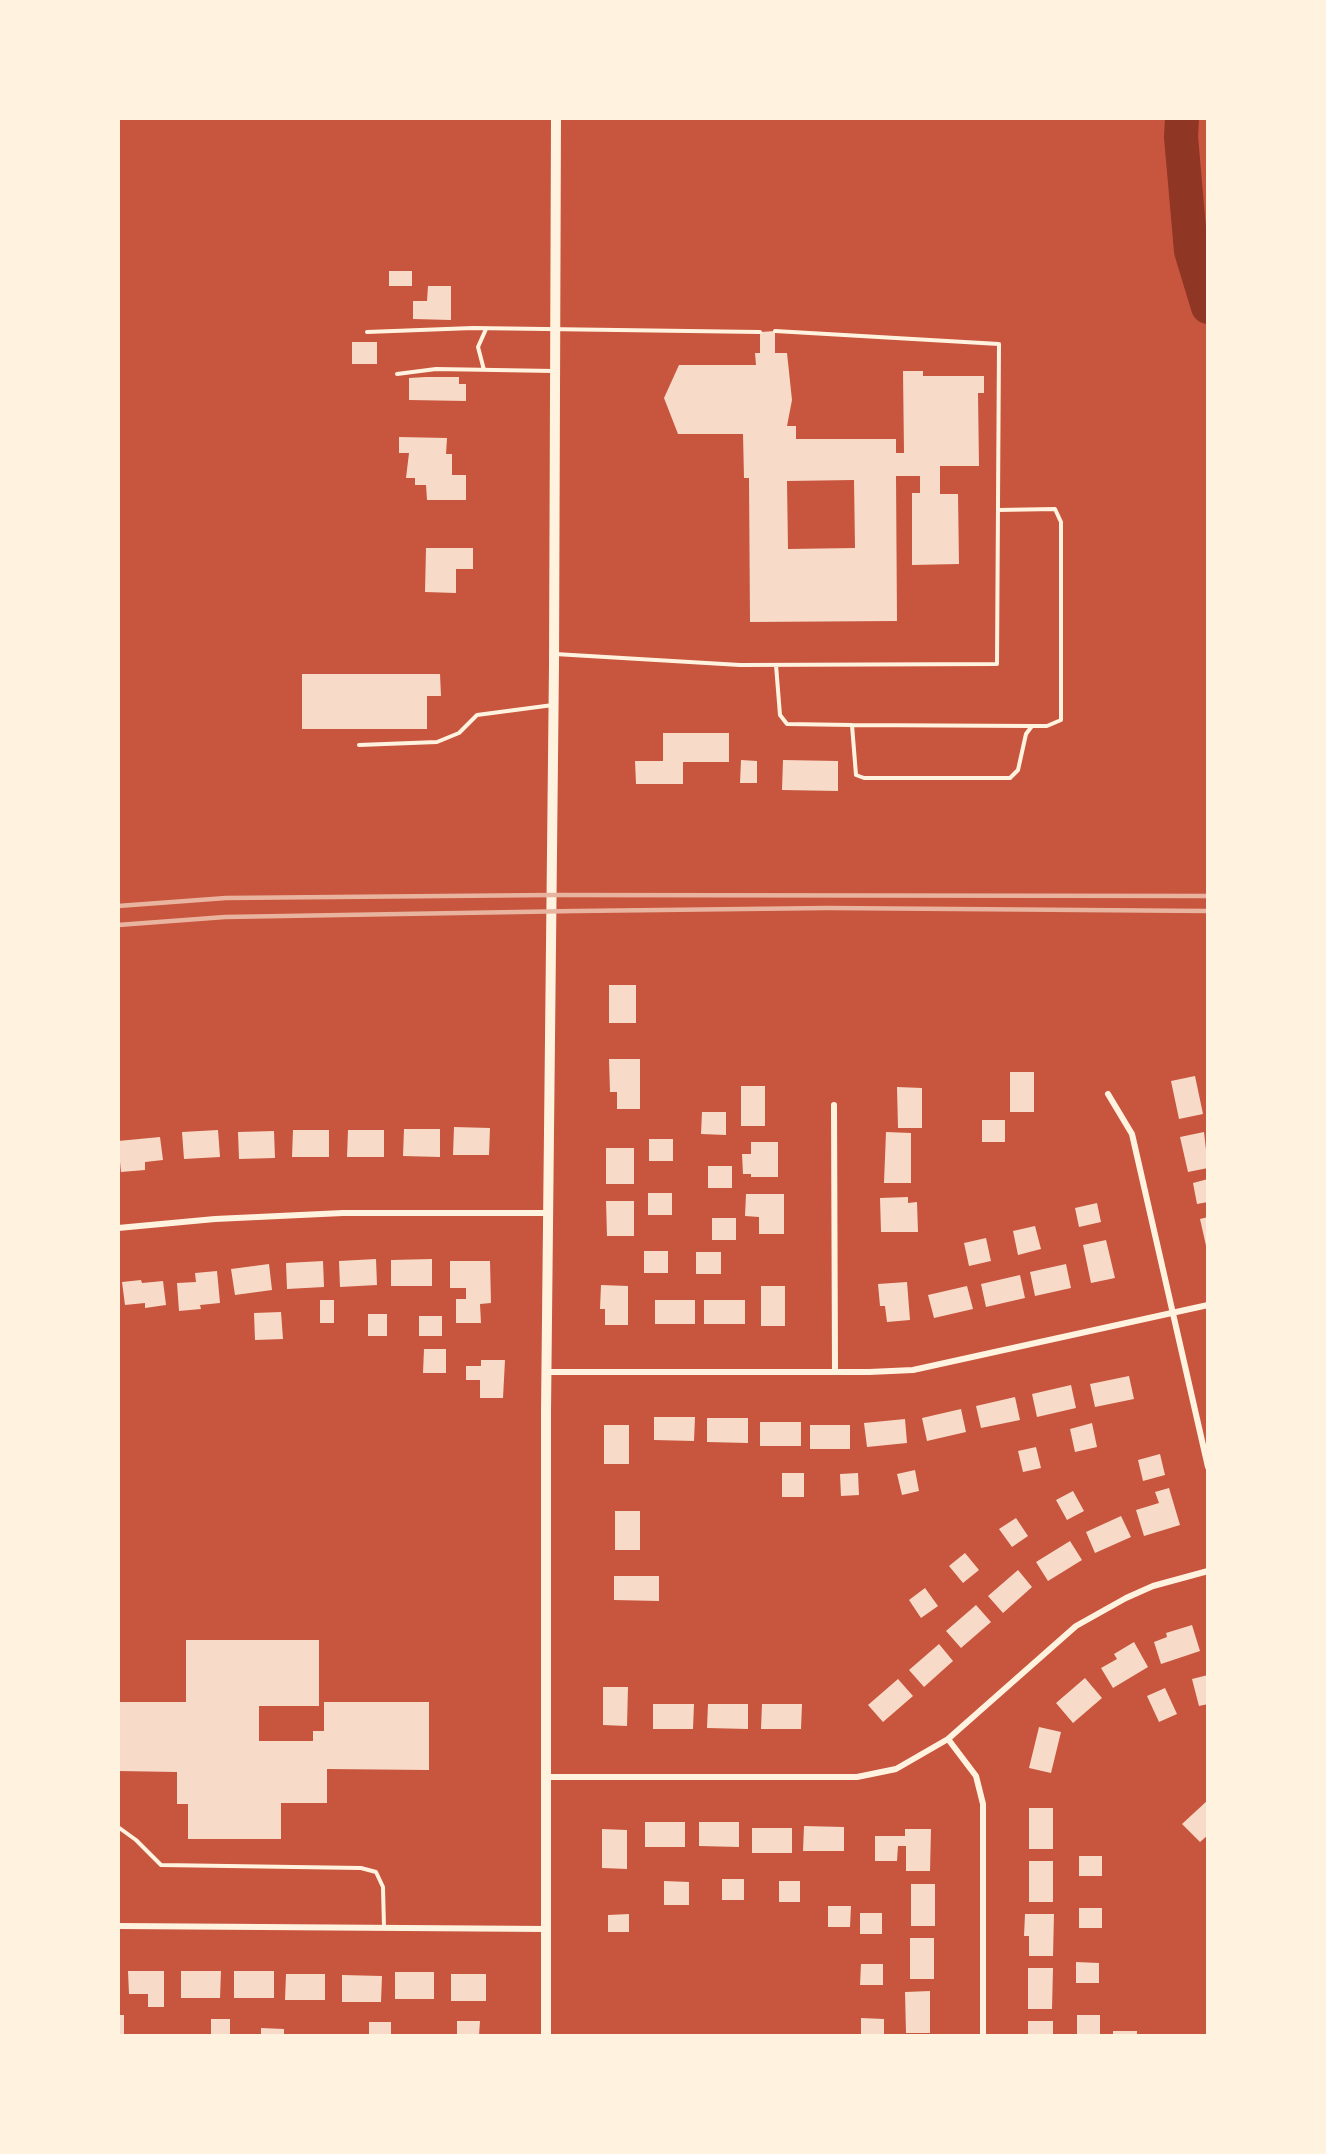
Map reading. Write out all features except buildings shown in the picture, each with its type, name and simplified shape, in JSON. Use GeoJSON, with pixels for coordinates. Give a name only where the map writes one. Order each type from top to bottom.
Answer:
{"type":"FeatureCollection","features":[{"type":"Feature","properties":{"kind":"street"},"geometry":{"type":"LineString","coordinates":[[546,2036],[547,1372],[554,705],[556,118]]}},
{"type":"Feature","properties":{"kind":"street"},"geometry":{"type":"LineString","coordinates":[[1108,1094],[1132,1134],[1208,1467]]}},
{"type":"Feature","properties":{"kind":"street"},"geometry":{"type":"LineString","coordinates":[[834,1104],[835,1372]]}},
{"type":"Feature","properties":{"kind":"street"},"geometry":{"type":"LineString","coordinates":[[118,1228],[284,1215],[548,1213]]}},
{"type":"Feature","properties":{"kind":"street"},"geometry":{"type":"LineString","coordinates":[[547,1372],[913,1370],[1208,1305]]}},
{"type":"Feature","properties":{"kind":"street"},"geometry":{"type":"LineString","coordinates":[[546,1777],[857,1777],[908,1764],[948,1739],[1076,1626],[1152,1586],[1208,1571]]}},
{"type":"Feature","properties":{"kind":"street"},"geometry":{"type":"LineString","coordinates":[[948,1739],[976,1776],[983,1804],[983,2036]]}},
{"type":"Feature","properties":{"kind":"street"},"geometry":{"type":"LineString","coordinates":[[118,1926],[547,1929]]}},
{"type":"Feature","properties":{"kind":"lane"},"geometry":{"type":"LineString","coordinates":[[484,370],[478,347],[486,329]]}},
{"type":"Feature","properties":{"kind":"lane"},"geometry":{"type":"LineString","coordinates":[[367,332],[486,329],[760,332]]}},
{"type":"Feature","properties":{"kind":"lane"},"geometry":{"type":"LineString","coordinates":[[554,654],[776,665],[997,664],[999,344],[775,332]]}},
{"type":"Feature","properties":{"kind":"lane"},"geometry":{"type":"LineString","coordinates":[[397,374],[419,369],[555,371]]}},
{"type":"Feature","properties":{"kind":"lane"},"geometry":{"type":"LineString","coordinates":[[776,665],[780,715],[787,724],[1047,726],[1061,720],[1060,522],[1055,509],[998,510]]}},
{"type":"Feature","properties":{"kind":"lane"},"geometry":{"type":"LineString","coordinates":[[358,745],[437,742],[459,733],[477,714],[554,705]]}},
{"type":"Feature","properties":{"kind":"lane"},"geometry":{"type":"LineString","coordinates":[[852,725],[856,775],[864,778],[1010,778],[1018,770],[1026,734],[1032,726]]}},
{"type":"Feature","properties":{"kind":"lane"},"geometry":{"type":"LineString","coordinates":[[118,1827],[136,1840],[161,1865],[361,1868],[376,1872],[383,1887],[384,1928]]}},
{"type":"Feature","properties":{"kind":"waterway"},"geometry":{"type":"LineString","coordinates":[[1182,118],[1181,137],[1191,251],[1208,307]]}},
{"type":"Feature","properties":{"kind":"railway"},"geometry":{"type":"LineString","coordinates":[[118,906],[226,898],[552,895],[1208,896]]}},
{"type":"Feature","properties":{"kind":"railway"},"geometry":{"type":"LineString","coordinates":[[118,925],[225,917],[576,911],[828,908],[1208,911]]}}]}
